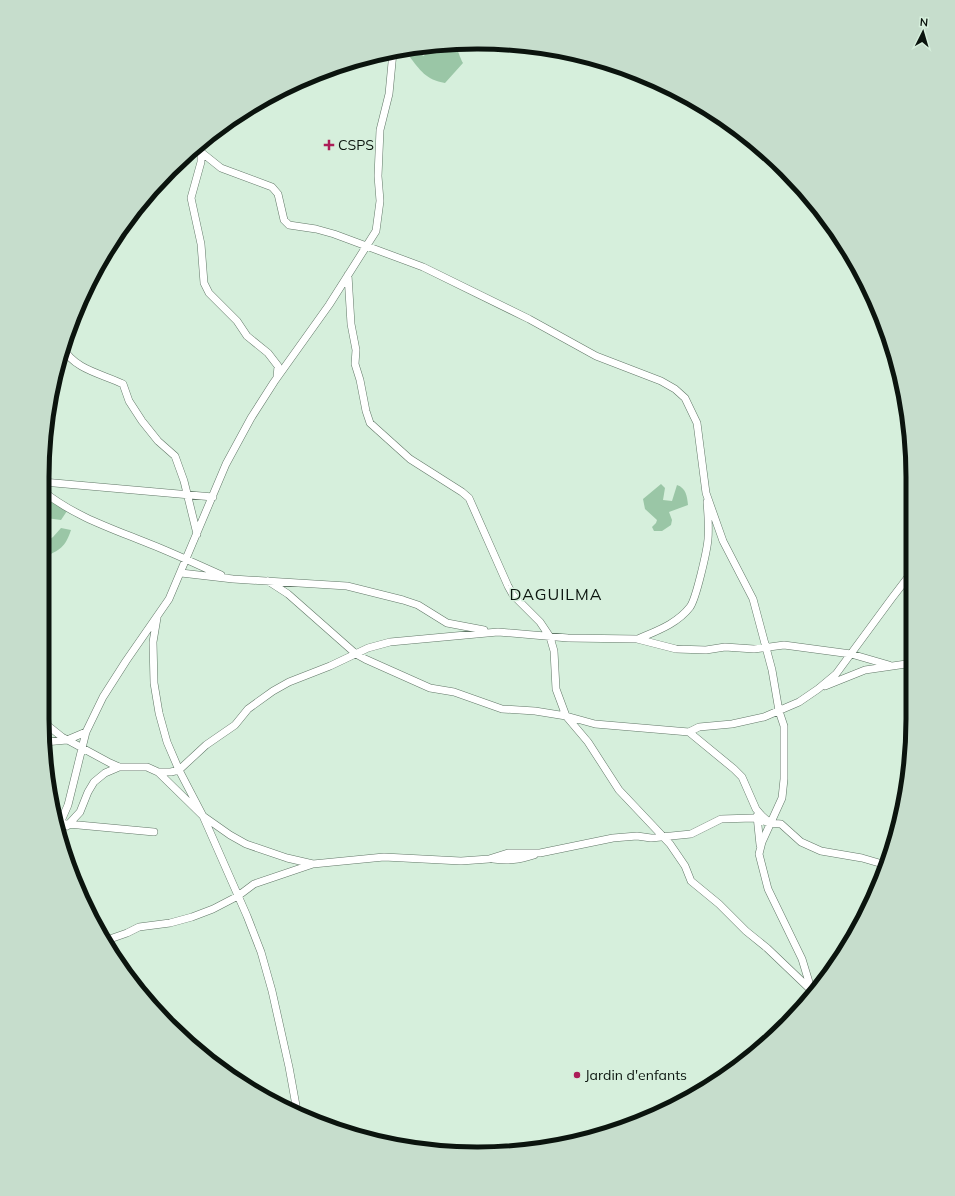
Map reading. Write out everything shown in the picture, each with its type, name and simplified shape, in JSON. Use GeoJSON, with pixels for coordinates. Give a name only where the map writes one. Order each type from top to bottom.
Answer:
{"type":"FeatureCollection","features":[{"type":"Feature","properties":{"kind":"street"},"geometry":{"type":"LineString","coordinates":[[61,818],[68,805],[86,732],[103,697],[169,599],[226,464],[251,418],[277,377],[329,305],[376,231],[380,201],[378,176],[380,130],[389,94],[392,57]]}},
{"type":"Feature","properties":{"kind":"street"},"geometry":{"type":"LineString","coordinates":[[201,152],[221,168],[275,189],[278,194],[284,220],[289,225],[316,229],[353,240],[439,275],[529,319],[596,356],[661,381],[675,389],[685,398],[696,423],[706,493],[708,540],[695,597],[690,607],[681,616],[664,628],[637,639]]}},
{"type":"Feature","properties":{"kind":"street"},"geometry":{"type":"LineString","coordinates":[[201,152],[200,168],[191,198],[201,244],[204,282],[209,293],[237,321],[247,336],[268,353],[278,366],[277,377]]}},
{"type":"Feature","properties":{"kind":"street"},"geometry":{"type":"LineString","coordinates":[[348,275],[351,324],[356,350],[355,364],[370,422],[410,459],[469,498],[513,595],[540,622],[550,637],[554,651],[556,689],[566,716],[588,742],[621,792],[664,836],[685,866],[691,881],[719,904],[809,989]]}},
{"type":"Feature","properties":{"kind":"street"},"geometry":{"type":"LineString","coordinates":[[67,355],[92,372],[123,384],[129,402],[142,421],[158,441],[176,456],[197,535]]}},
{"type":"Feature","properties":{"kind":"street"},"geometry":{"type":"LineString","coordinates":[[49,483],[213,497]]}},
{"type":"Feature","properties":{"kind":"street"},"geometry":{"type":"LineString","coordinates":[[706,493],[724,541],[753,599],[772,670],[779,711],[784,726],[784,779],[782,798],[770,823],[759,854],[768,889],[802,959],[811,987]]}},
{"type":"Feature","properties":{"kind":"street"},"geometry":{"type":"LineString","coordinates":[[49,496],[55,501],[76,512],[227,578]]}},
{"type":"Feature","properties":{"kind":"street"},"geometry":{"type":"LineString","coordinates":[[180,573],[227,578],[347,586],[418,605],[447,623],[498,632],[550,637],[637,639],[676,649],[706,650],[725,647],[754,649],[784,645],[851,654],[889,665]]}},
{"type":"Feature","properties":{"kind":"street"},"geometry":{"type":"LineString","coordinates":[[268,581],[288,594],[356,654],[430,688],[454,692],[502,709],[535,711],[566,716],[595,724],[689,732],[699,727],[732,724],[764,717],[799,702],[818,689],[836,674],[906,580]]}},
{"type":"Feature","properties":{"kind":"street"},"geometry":{"type":"LineString","coordinates":[[158,615],[153,642],[154,683],[159,712],[167,742],[238,896],[261,952],[272,990],[296,1106]]}},
{"type":"Feature","properties":{"kind":"street"},"geometry":{"type":"LineString","coordinates":[[158,772],[171,772],[179,770],[206,745],[235,725],[248,709],[273,691],[289,682],[330,666],[368,648],[390,642],[498,632]]}},
{"type":"Feature","properties":{"kind":"street"},"geometry":{"type":"LineString","coordinates":[[818,689],[865,670],[889,665],[906,664]]}},
{"type":"Feature","properties":{"kind":"street"},"geometry":{"type":"LineString","coordinates":[[49,727],[67,740],[119,767]]}},
{"type":"Feature","properties":{"kind":"street"},"geometry":{"type":"LineString","coordinates":[[50,742],[67,740],[86,732]]}},
{"type":"Feature","properties":{"kind":"street"},"geometry":{"type":"LineString","coordinates":[[689,732],[742,778],[754,804],[762,816],[770,823]]}},
{"type":"Feature","properties":{"kind":"street"},"geometry":{"type":"LineString","coordinates":[[64,828],[80,812],[88,792],[94,782],[104,773],[119,767],[147,767],[158,772],[202,816],[230,835],[246,844],[287,858],[313,864]]}},
{"type":"Feature","properties":{"kind":"street"},"geometry":{"type":"LineString","coordinates":[[754,804],[760,848]]}},
{"type":"Feature","properties":{"kind":"street"},"geometry":{"type":"LineString","coordinates":[[110,939],[139,927],[170,923],[214,909],[238,896],[254,884],[313,864],[384,857],[461,861],[489,859],[508,852],[540,853],[613,838],[636,836],[651,838],[691,834],[720,819],[753,818],[770,823],[781,824],[801,842],[821,850],[880,863]]}},
{"type":"Feature","properties":{"kind":"street"},"geometry":{"type":"LineString","coordinates":[[63,824],[154,832]]}},
{"type":"Feature","properties":{"kind":"green space"},"geometry":{"type":"Polygon","coordinates":[[[457,50],[463,63],[445,83],[438,82],[424,74],[409,56],[419,53],[424,56],[425,53],[457,50]]]}},
{"type":"Feature","properties":{"kind":"green space"},"geometry":{"type":"Polygon","coordinates":[[[661,484],[665,488],[663,500],[672,501],[677,485],[684,490],[688,505],[669,512],[672,520],[671,525],[662,531],[654,531],[652,527],[657,520],[645,509],[643,499],[661,484]]]}},
{"type":"Feature","properties":{"kind":"green space"},"geometry":{"type":"Polygon","coordinates":[[[49,500],[55,501],[69,508],[61,520],[49,518],[49,500]]]}},
{"type":"Feature","properties":{"kind":"green space"},"geometry":{"type":"Polygon","coordinates":[[[61,528],[71,530],[64,544],[58,550],[49,555],[49,540],[61,528]]]}},
{"type":"Feature","properties":{"kind":"place","name":"CSPS"},"geometry":{"type":"Point","coordinates":[329,145]}},
{"type":"Feature","properties":{"kind":"place","name":"Jardin d'enfants"},"geometry":{"type":"Point","coordinates":[577,1075]}},
{"type":"Feature","properties":{"kind":"district","name":"DAGUILMA"},"geometry":{"type":"Point","coordinates":[556,594]}}]}
